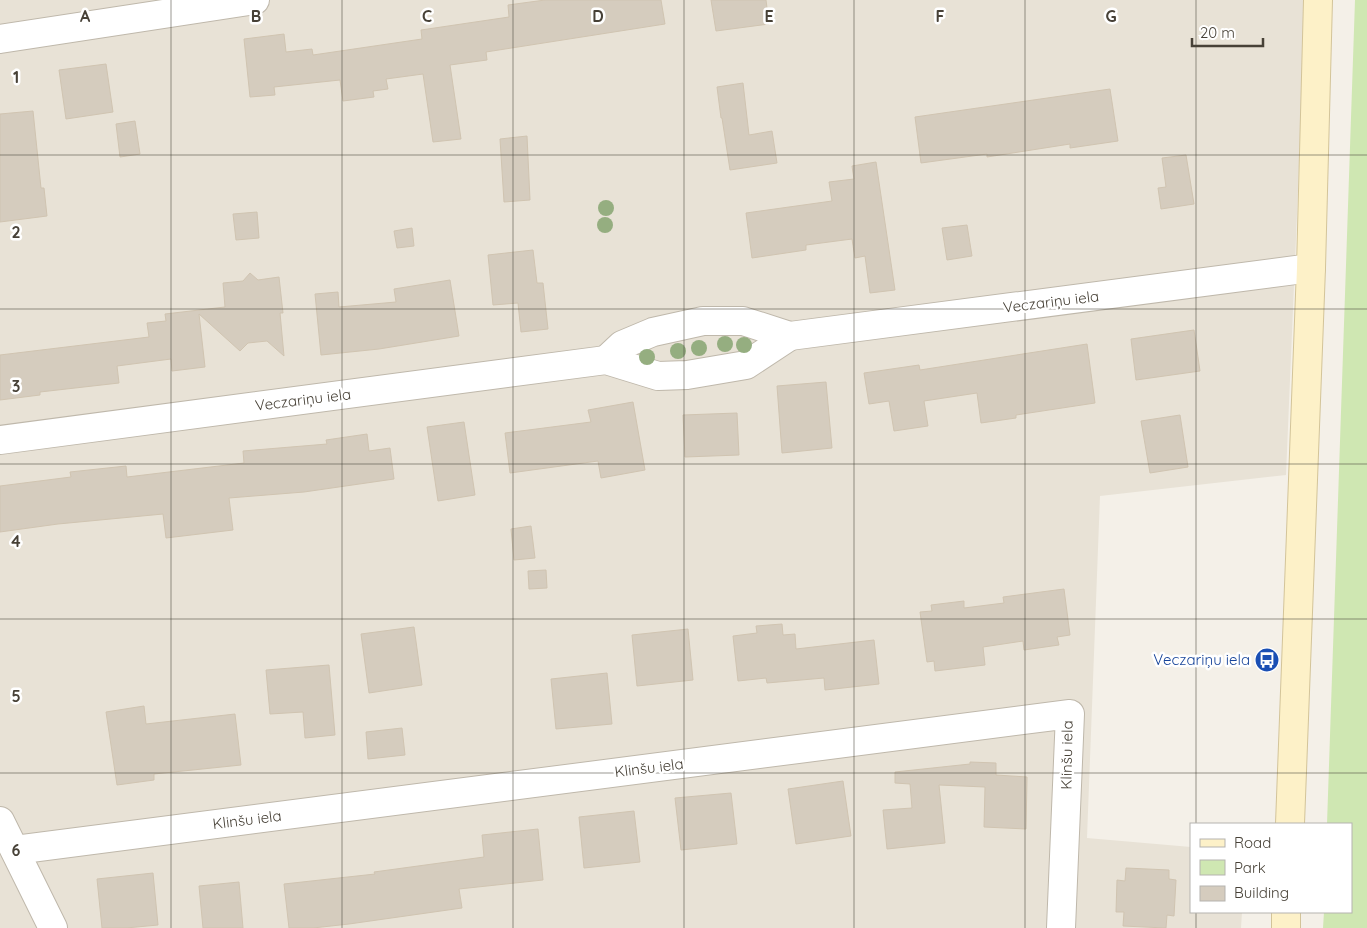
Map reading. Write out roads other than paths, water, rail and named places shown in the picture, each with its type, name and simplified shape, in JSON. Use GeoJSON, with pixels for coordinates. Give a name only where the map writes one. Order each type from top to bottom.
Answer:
{"type":"FeatureCollection","features":[{"type":"Feature","properties":{"kind":"main road"},"geometry":{"type":"LineString","coordinates":[[1290,823],[1311,268],[1318,0]]}},
{"type":"Feature","properties":{"kind":"main road"},"geometry":{"type":"LineString","coordinates":[[1286,913],[1286,928]]}},
{"type":"Feature","properties":{"kind":"street"},"geometry":{"type":"LineString","coordinates":[[0,39],[255,0]]}},
{"type":"Feature","properties":{"kind":"street","name":"Veczariņu iela"},"geometry":{"type":"LineString","coordinates":[[606,360],[622,345],[653,332],[703,321],[743,321],[790,336],[1311,268]]}},
{"type":"Feature","properties":{"kind":"street","name":"Veczariņu iela"},"geometry":{"type":"LineString","coordinates":[[0,440],[606,360],[658,376],[687,375],[746,365],[790,336]]}},
{"type":"Feature","properties":{"kind":"street","name":"Klinšu iela"},"geometry":{"type":"LineString","coordinates":[[15,850],[1070,714],[1061,928]]}},
{"type":"Feature","properties":{"kind":"street"},"geometry":{"type":"LineString","coordinates":[[0,821],[53,928]]}},
{"type":"Feature","properties":{"kind":"place","name":"Veczariņu iela"},"geometry":{"type":"Point","coordinates":[1267,660]}}]}
